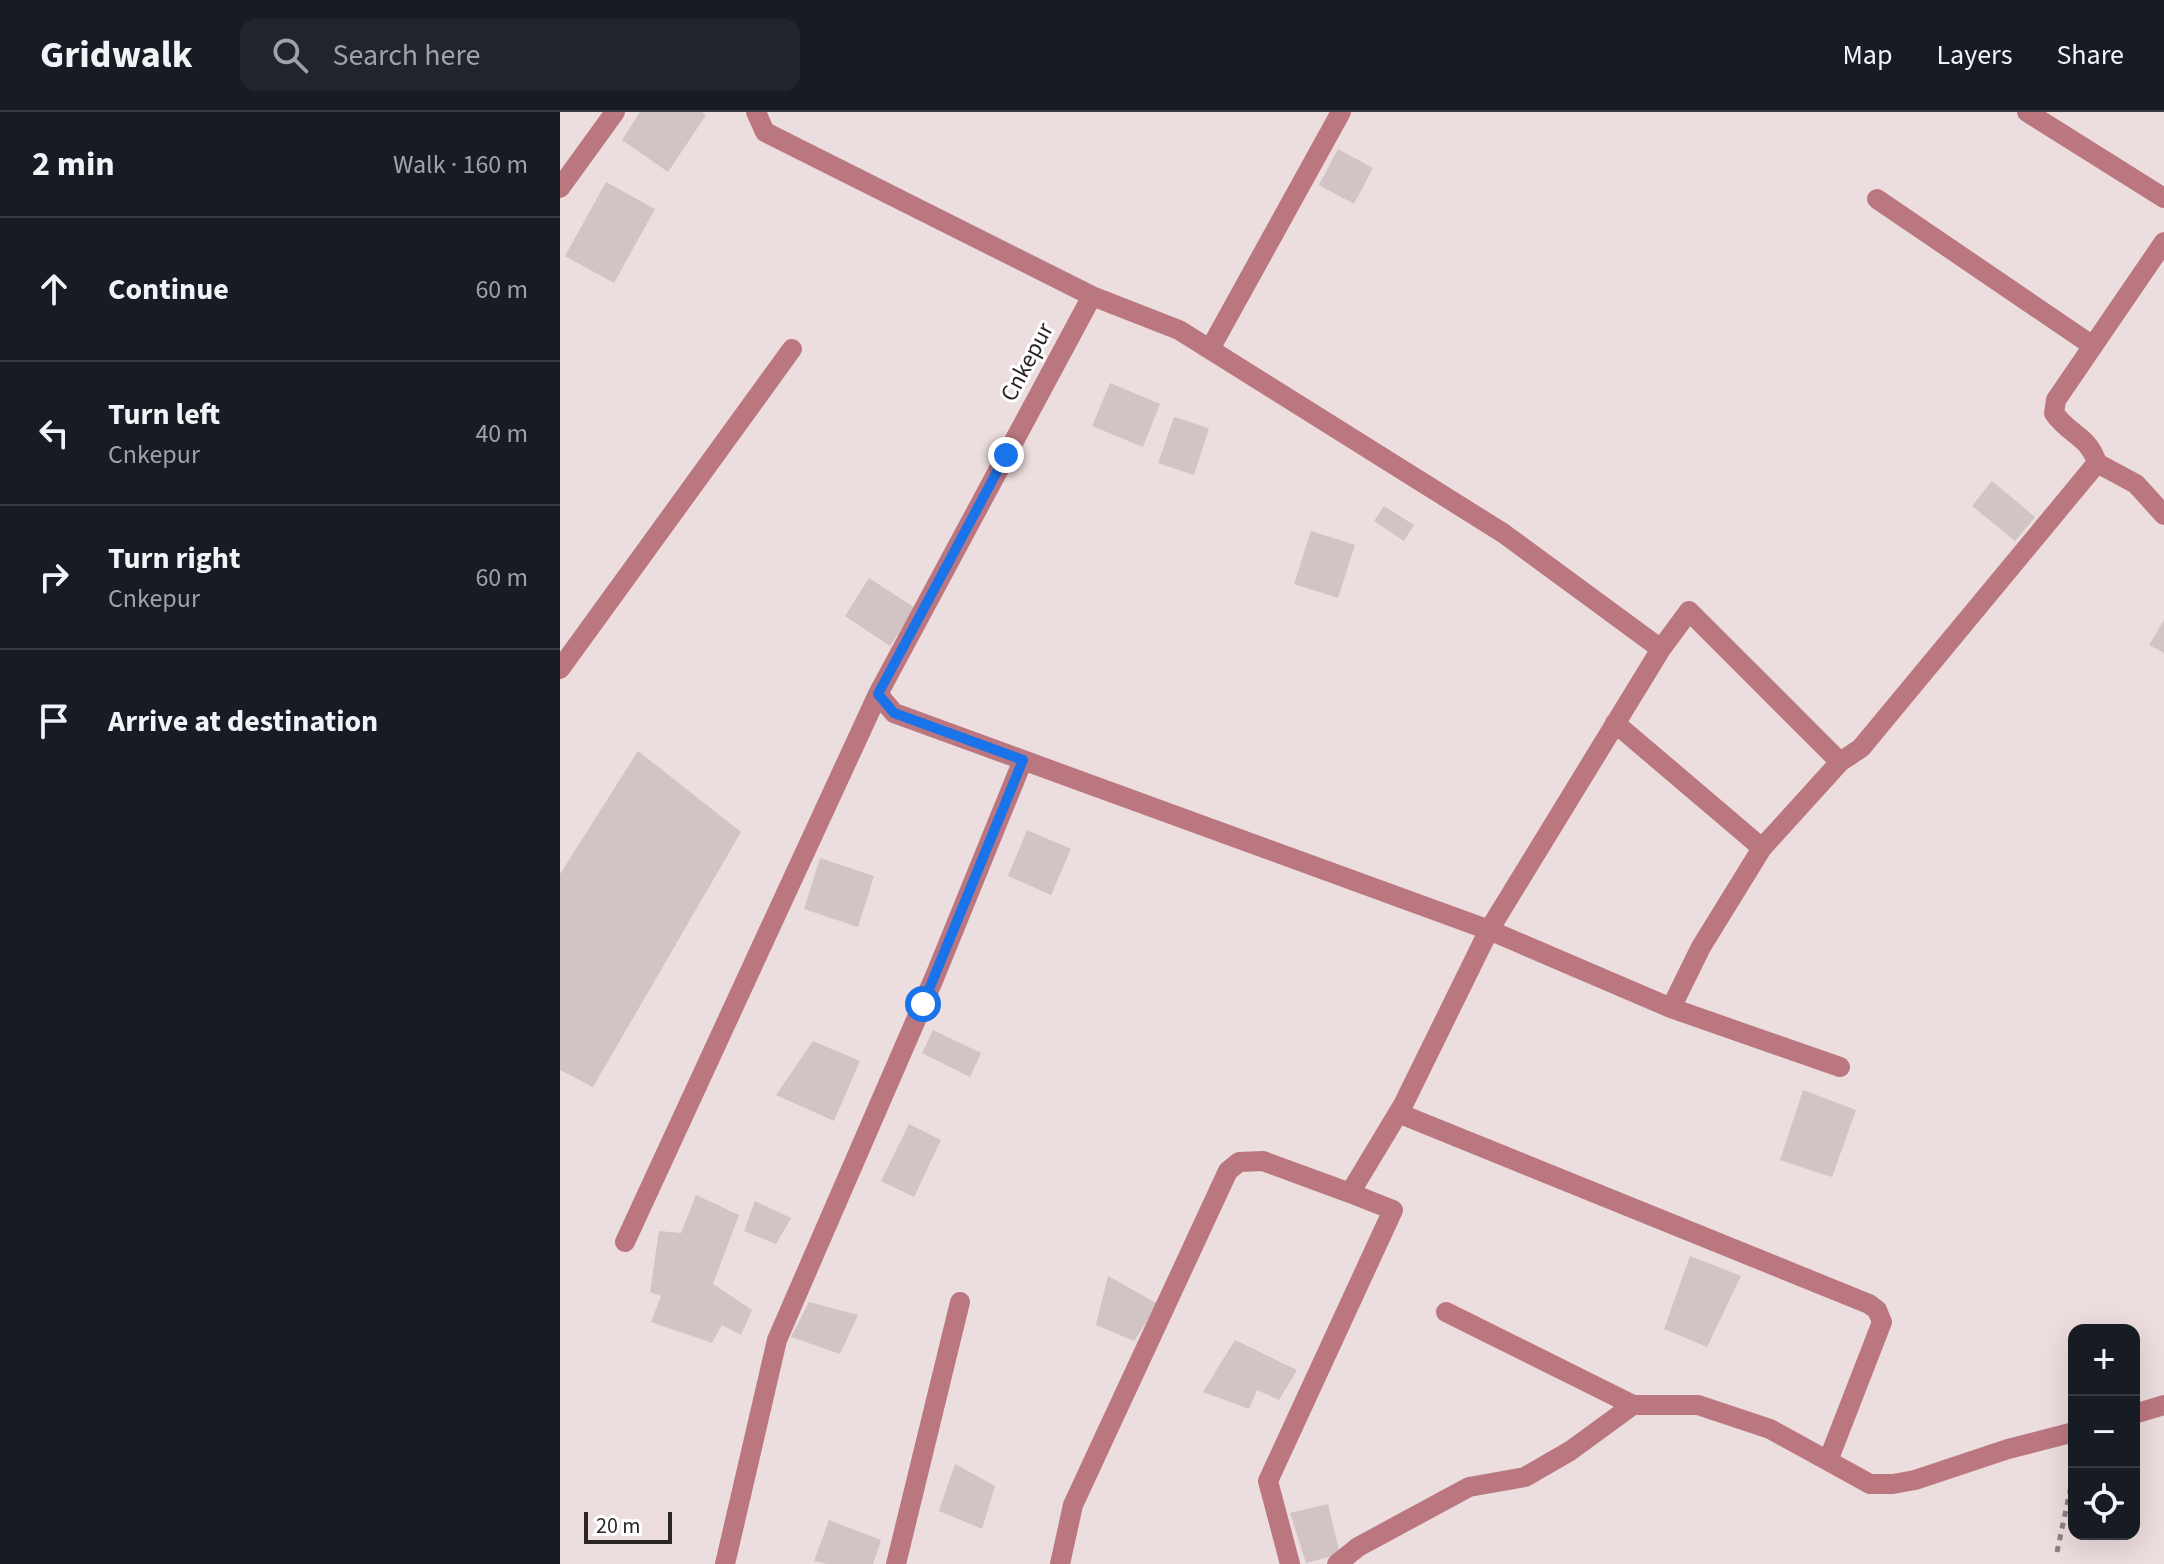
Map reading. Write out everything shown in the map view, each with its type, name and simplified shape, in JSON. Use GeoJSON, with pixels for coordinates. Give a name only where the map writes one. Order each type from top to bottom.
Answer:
{"type":"FeatureCollection","features":[{"type":"Feature","properties":{"kind":"street"},"geometry":{"type":"LineString","coordinates":[[560,188],[615,112]]}},
{"type":"Feature","properties":{"kind":"street"},"geometry":{"type":"LineString","coordinates":[[756,112],[765,132],[1092,296],[1179,330],[1503,533],[1661,649]]}},
{"type":"Feature","properties":{"kind":"street"},"geometry":{"type":"LineString","coordinates":[[1210,349],[1341,112]]}},
{"type":"Feature","properties":{"kind":"street"},"geometry":{"type":"LineString","coordinates":[[2027,112],[2164,198]]}},
{"type":"Feature","properties":{"kind":"street"},"geometry":{"type":"LineString","coordinates":[[1877,199],[2093,346]]}},
{"type":"Feature","properties":{"kind":"street"},"geometry":{"type":"LineString","coordinates":[[2164,242],[2056,400],[2054,413],[2092,447],[2097,463],[2136,484],[2164,515]]}},
{"type":"Feature","properties":{"kind":"street","name":"Cnkepur"},"geometry":{"type":"LineString","coordinates":[[625,1242],[878,694],[1092,296]]}},
{"type":"Feature","properties":{"kind":"street"},"geometry":{"type":"LineString","coordinates":[[560,669],[792,349]]}},
{"type":"Feature","properties":{"kind":"street"},"geometry":{"type":"LineString","coordinates":[[1671,1008],[1701,947],[1762,848],[1840,762],[1861,748],[2097,463]]}},
{"type":"Feature","properties":{"kind":"street"},"geometry":{"type":"LineString","coordinates":[[1350,1193],[1398,1113],[1489,930],[1661,649],[1689,611],[1840,762]]}},
{"type":"Feature","properties":{"kind":"street"},"geometry":{"type":"LineString","coordinates":[[878,694],[894,713],[1489,930],[1671,1008],[1840,1067]]}},
{"type":"Feature","properties":{"kind":"street"},"geometry":{"type":"LineString","coordinates":[[1615,723],[1762,848]]}},
{"type":"Feature","properties":{"kind":"street"},"geometry":{"type":"LineString","coordinates":[[725,1564],[777,1340],[935,976],[1023,760]]}},
{"type":"Feature","properties":{"kind":"street"},"geometry":{"type":"LineString","coordinates":[[1398,1113],[1869,1304],[1877,1310],[1882,1322],[1828,1461]]}},
{"type":"Feature","properties":{"kind":"street"},"geometry":{"type":"LineString","coordinates":[[1060,1564],[1073,1505],[1228,1171],[1239,1162],[1263,1161],[1393,1210],[1268,1481],[1290,1564]]}},
{"type":"Feature","properties":{"kind":"street"},"geometry":{"type":"LineString","coordinates":[[896,1564],[960,1302]]}},
{"type":"Feature","properties":{"kind":"street"},"geometry":{"type":"LineString","coordinates":[[1446,1312],[1633,1405],[1698,1405],[1770,1429],[1870,1484],[1915,1480],[2008,1449],[2068,1434]]}},
{"type":"Feature","properties":{"kind":"street"},"geometry":{"type":"LineString","coordinates":[[1337,1564],[1358,1547],[1469,1487],[1525,1477],[1570,1451],[1633,1405]]}},
{"type":"Feature","properties":{"kind":"street"},"geometry":{"type":"LineString","coordinates":[[2140,1412],[2164,1405]]}},
{"type":"Feature","properties":{"kind":"path"},"geometry":{"type":"LineString","coordinates":[[2057,1552],[2068,1500]]}},
{"type":"Feature","properties":{"kind":"building"},"geometry":{"type":"Polygon","coordinates":[[[640,112],[702,112],[706,115],[668,172],[622,140],[640,112]]]}},
{"type":"Feature","properties":{"kind":"building"},"geometry":{"type":"Polygon","coordinates":[[[1338,149],[1373,168],[1354,204],[1319,185],[1338,149]]]}},
{"type":"Feature","properties":{"kind":"building"},"geometry":{"type":"Polygon","coordinates":[[[606,182],[655,209],[614,283],[565,256],[606,182]]]}},
{"type":"Feature","properties":{"kind":"building"},"geometry":{"type":"Polygon","coordinates":[[[1110,383],[1160,404],[1143,447],[1092,426],[1110,383]]]}},
{"type":"Feature","properties":{"kind":"building"},"geometry":{"type":"Polygon","coordinates":[[[1174,417],[1209,428],[1194,475],[1158,463],[1174,417]]]}},
{"type":"Feature","properties":{"kind":"building"},"geometry":{"type":"Polygon","coordinates":[[[1992,481],[2035,517],[2015,541],[1972,506],[1992,481]]]}},
{"type":"Feature","properties":{"kind":"building"},"geometry":{"type":"Polygon","coordinates":[[[1384,506],[1414,525],[1404,541],[1374,521],[1384,506]]]}},
{"type":"Feature","properties":{"kind":"building"},"geometry":{"type":"Polygon","coordinates":[[[1311,531],[1355,545],[1338,598],[1294,584],[1311,531]]]}},
{"type":"Feature","properties":{"kind":"building"},"geometry":{"type":"Polygon","coordinates":[[[869,578],[915,608],[890,646],[845,616],[869,578]]]}},
{"type":"Feature","properties":{"kind":"building"},"geometry":{"type":"Polygon","coordinates":[[[2164,620],[2164,653],[2149,645],[2164,620]]]}},
{"type":"Feature","properties":{"kind":"building"},"geometry":{"type":"Polygon","coordinates":[[[638,751],[741,832],[593,1087],[560,1070],[560,874],[638,751]]]}},
{"type":"Feature","properties":{"kind":"building"},"geometry":{"type":"Polygon","coordinates":[[[1027,830],[1071,849],[1051,895],[1008,876],[1027,830]]]}},
{"type":"Feature","properties":{"kind":"building"},"geometry":{"type":"Polygon","coordinates":[[[820,858],[874,876],[858,927],[804,909],[820,858]]]}},
{"type":"Feature","properties":{"kind":"building"},"geometry":{"type":"Polygon","coordinates":[[[933,1030],[981,1053],[970,1077],[922,1053],[933,1030]]]}},
{"type":"Feature","properties":{"kind":"building"},"geometry":{"type":"Polygon","coordinates":[[[813,1041],[860,1061],[834,1121],[776,1095],[813,1041]]]}},
{"type":"Feature","properties":{"kind":"building"},"geometry":{"type":"Polygon","coordinates":[[[1803,1090],[1856,1110],[1832,1177],[1780,1160],[1803,1090]]]}},
{"type":"Feature","properties":{"kind":"building"},"geometry":{"type":"Polygon","coordinates":[[[909,1124],[941,1140],[914,1197],[881,1181],[909,1124]]]}},
{"type":"Feature","properties":{"kind":"building"},"geometry":{"type":"Polygon","coordinates":[[[696,1195],[739,1215],[713,1284],[752,1310],[741,1335],[722,1325],[712,1343],[651,1322],[661,1296],[650,1292],[659,1231],[681,1233],[696,1195]]]}},
{"type":"Feature","properties":{"kind":"building"},"geometry":{"type":"Polygon","coordinates":[[[755,1201],[791,1218],[776,1244],[744,1231],[755,1201]]]}},
{"type":"Feature","properties":{"kind":"building"},"geometry":{"type":"Polygon","coordinates":[[[1690,1256],[1741,1276],[1707,1347],[1664,1329],[1690,1256]]]}},
{"type":"Feature","properties":{"kind":"building"},"geometry":{"type":"Polygon","coordinates":[[[1108,1276],[1158,1304],[1134,1341],[1096,1325],[1108,1276]]]}},
{"type":"Feature","properties":{"kind":"building"},"geometry":{"type":"Polygon","coordinates":[[[809,1302],[858,1315],[840,1354],[791,1337],[809,1302]]]}},
{"type":"Feature","properties":{"kind":"building"},"geometry":{"type":"Polygon","coordinates":[[[1235,1340],[1297,1370],[1279,1400],[1257,1390],[1249,1409],[1203,1392],[1235,1340]]]}},
{"type":"Feature","properties":{"kind":"building"},"geometry":{"type":"Polygon","coordinates":[[[955,1464],[995,1486],[982,1529],[939,1511],[955,1464]]]}},
{"type":"Feature","properties":{"kind":"building"},"geometry":{"type":"Polygon","coordinates":[[[1328,1504],[1340,1554],[1306,1563],[1290,1513],[1328,1504]]]}},
{"type":"Feature","properties":{"kind":"building"},"geometry":{"type":"Polygon","coordinates":[[[829,1520],[881,1540],[873,1564],[814,1561],[829,1520]]]}},
{"type":"Feature","properties":{"kind":"route"},"geometry":{"type":"LineString","coordinates":[[923,1004],[1023,760],[894,713],[878,694],[1006,455]]}}]}
